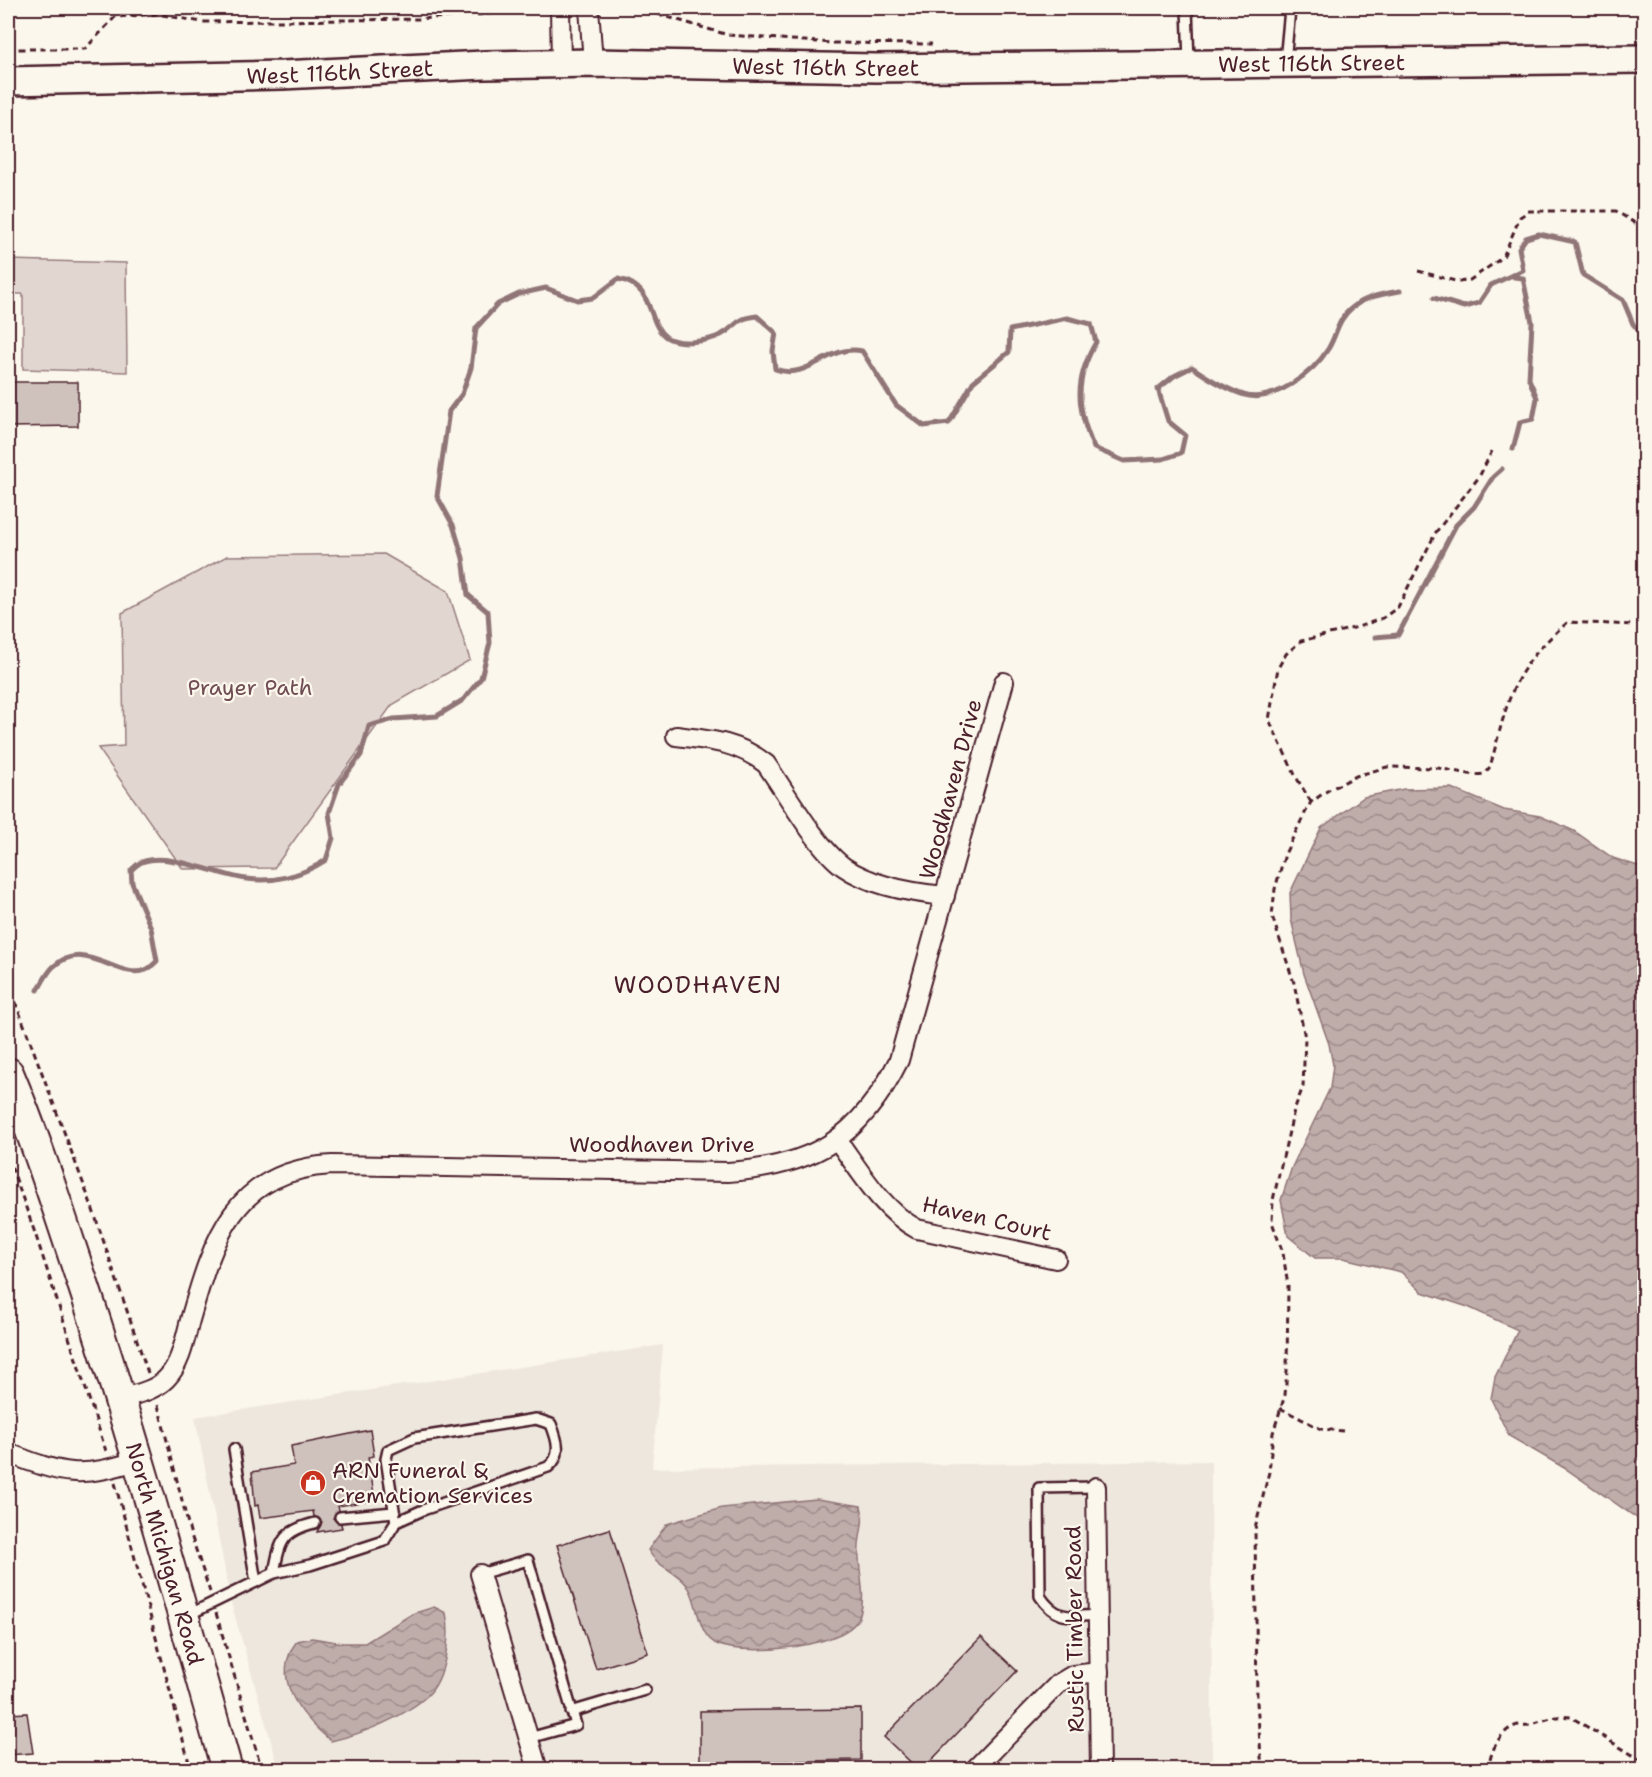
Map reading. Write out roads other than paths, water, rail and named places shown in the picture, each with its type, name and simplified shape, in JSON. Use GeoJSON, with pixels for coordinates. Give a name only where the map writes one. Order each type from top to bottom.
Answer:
{"type":"FeatureCollection","features":[{"type":"Feature","properties":{"kind":"main road","name":"West 116th Street"},"geometry":{"type":"LineString","coordinates":[[8,81],[282,75],[593,63],[852,68],[1644,59]]}},
{"type":"Feature","properties":{"kind":"main road","name":"North Michigan Road"},"geometry":{"type":"LineString","coordinates":[[8,1073],[102,1339],[227,1770]]}},
{"type":"Feature","properties":{"kind":"street"},"geometry":{"type":"LineString","coordinates":[[560,8],[561,64]]}},
{"type":"Feature","properties":{"kind":"street"},"geometry":{"type":"LineString","coordinates":[[589,8],[593,63]]}},
{"type":"Feature","properties":{"kind":"street","name":"Woodhaven Drive"},"geometry":{"type":"LineString","coordinates":[[120,1399],[153,1388],[170,1374],[181,1352],[213,1244],[226,1223],[253,1193],[270,1181],[292,1171],[332,1165],[728,1172],[754,1170],[794,1161],[838,1141],[870,1108],[899,1060],[1004,682]]}},
{"type":"Feature","properties":{"kind":"street"},"geometry":{"type":"LineString","coordinates":[[676,736],[731,744],[766,764],[824,846],[844,867],[878,882],[945,896]]}},
{"type":"Feature","properties":{"kind":"street","name":"Haven Court"},"geometry":{"type":"LineString","coordinates":[[838,1141],[884,1202],[907,1224],[917,1229],[1056,1260]]}},
{"type":"Feature","properties":{"kind":"street"},"geometry":{"type":"LineString","coordinates":[[8,1453],[69,1473],[100,1471],[138,1460]]}},
{"type":"Feature","properties":{"kind":"street","name":"Rustic Timber Road"},"geometry":{"type":"LineString","coordinates":[[1096,1487],[1100,1770]]}},
{"type":"Feature","properties":{"kind":"street"},"geometry":{"type":"LineString","coordinates":[[480,1574],[538,1770]]}},
{"type":"Feature","properties":{"kind":"street"},"geometry":{"type":"LineString","coordinates":[[974,1770],[1058,1684],[1073,1675],[1099,1672]]}},
{"type":"Feature","properties":{"kind":"lane"},"geometry":{"type":"LineString","coordinates":[[1187,8],[1189,64]]}},
{"type":"Feature","properties":{"kind":"lane"},"geometry":{"type":"LineString","coordinates":[[1285,64],[1290,9]]}},
{"type":"Feature","properties":{"kind":"lane"},"geometry":{"type":"LineString","coordinates":[[184,1617],[274,1573],[310,1565],[384,1541],[396,1522],[423,1510],[548,1467],[556,1461],[558,1453],[551,1424],[536,1419],[414,1438],[388,1450],[386,1459],[396,1522]]}},
{"type":"Feature","properties":{"kind":"lane"},"geometry":{"type":"LineString","coordinates":[[234,1449],[255,1582]]}},
{"type":"Feature","properties":{"kind":"lane"},"geometry":{"type":"LineString","coordinates":[[1096,1487],[1039,1488],[1040,1596],[1047,1607],[1060,1616],[1099,1616]]}},
{"type":"Feature","properties":{"kind":"lane"},"geometry":{"type":"LineString","coordinates":[[340,1517],[394,1512]]}},
{"type":"Feature","properties":{"kind":"lane"},"geometry":{"type":"LineString","coordinates":[[274,1573],[280,1544],[285,1535],[296,1527],[315,1522]]}},
{"type":"Feature","properties":{"kind":"lane"},"geometry":{"type":"LineString","coordinates":[[480,1574],[528,1560],[576,1725],[529,1738]]}},
{"type":"Feature","properties":{"kind":"lane"},"geometry":{"type":"LineString","coordinates":[[571,1712],[645,1690]]}},
{"type":"Feature","properties":{"kind":"water"},"geometry":{"type":"Polygon","coordinates":[[[1451,788],[1504,810],[1540,816],[1574,831],[1613,858],[1644,868],[1644,1523],[1566,1469],[1509,1436],[1491,1399],[1495,1377],[1518,1330],[1468,1307],[1422,1292],[1401,1272],[1343,1258],[1315,1258],[1288,1236],[1281,1200],[1292,1167],[1330,1088],[1333,1065],[1329,1044],[1304,974],[1291,919],[1290,893],[1321,828],[1364,797],[1404,789],[1451,788]]]}},
{"type":"Feature","properties":{"kind":"water"},"geometry":{"type":"Polygon","coordinates":[[[817,1499],[861,1506],[859,1555],[863,1598],[860,1615],[852,1626],[838,1635],[818,1642],[773,1649],[733,1648],[712,1641],[703,1629],[693,1597],[686,1584],[657,1562],[648,1550],[667,1524],[722,1508],[817,1499]]]}},
{"type":"Feature","properties":{"kind":"water"},"geometry":{"type":"Polygon","coordinates":[[[434,1607],[446,1613],[448,1633],[443,1668],[439,1679],[427,1696],[394,1718],[356,1734],[331,1741],[309,1720],[292,1696],[286,1669],[289,1655],[297,1641],[312,1638],[343,1643],[365,1643],[412,1614],[434,1607]]]}},
{"type":"Feature","properties":{"kind":"waterway"},"geometry":{"type":"LineString","coordinates":[[1434,298],[1464,307],[1479,303],[1491,285],[1523,270],[1519,248],[1526,238],[1539,234],[1575,242],[1583,275],[1623,300],[1633,324],[1644,337]]}},
{"type":"Feature","properties":{"kind":"waterway"},"geometry":{"type":"LineString","coordinates":[[1513,449],[1520,422],[1533,419],[1537,398],[1529,379],[1532,322],[1523,278],[1514,277]]}},
{"type":"Feature","properties":{"kind":"waterway"},"geometry":{"type":"LineString","coordinates":[[38,990],[53,967],[65,959],[77,956],[135,972],[146,970],[157,961],[151,928],[132,883],[131,870],[141,863],[153,859],[165,860],[235,877],[268,880],[298,874],[326,860],[333,838],[329,813],[339,784],[361,755],[369,726],[394,719],[437,716],[463,700],[481,678],[490,643],[488,612],[468,595],[463,558],[453,525],[437,496],[449,411],[462,394],[471,368],[476,328],[498,304],[519,294],[546,288],[577,300],[593,298],[618,279],[639,289],[660,331],[672,340],[694,342],[709,339],[721,335],[744,319],[757,316],[776,333],[773,351],[775,369],[787,372],[798,371],[839,352],[862,351],[896,405],[924,426],[949,423],[973,382],[1009,352],[1010,330],[1067,318],[1091,324],[1096,342],[1081,382],[1081,407],[1084,420],[1094,448],[1124,461],[1163,459],[1181,453],[1185,435],[1168,421],[1158,389],[1174,376],[1192,367],[1217,383],[1244,395],[1255,397],[1267,395],[1292,384],[1322,358],[1344,317],[1358,303],[1381,294],[1400,291]]}},
{"type":"Feature","properties":{"kind":"waterway"},"geometry":{"type":"LineString","coordinates":[[1375,637],[1398,635],[1456,525],[1474,507],[1493,477],[1502,469]]}},
{"type":"Feature","properties":{"kind":"place","name":"ARN Funeral & Cremation Services"},"geometry":{"type":"Point","coordinates":[313,1483]}},
{"type":"Feature","properties":{"kind":"district","name":"WOODHAVEN"},"geometry":{"type":"Point","coordinates":[698,985]}},
{"type":"Feature","properties":{"kind":"park label","name":"Prayer Path"},"geometry":{"type":"Point","coordinates":[250,687]}}]}
